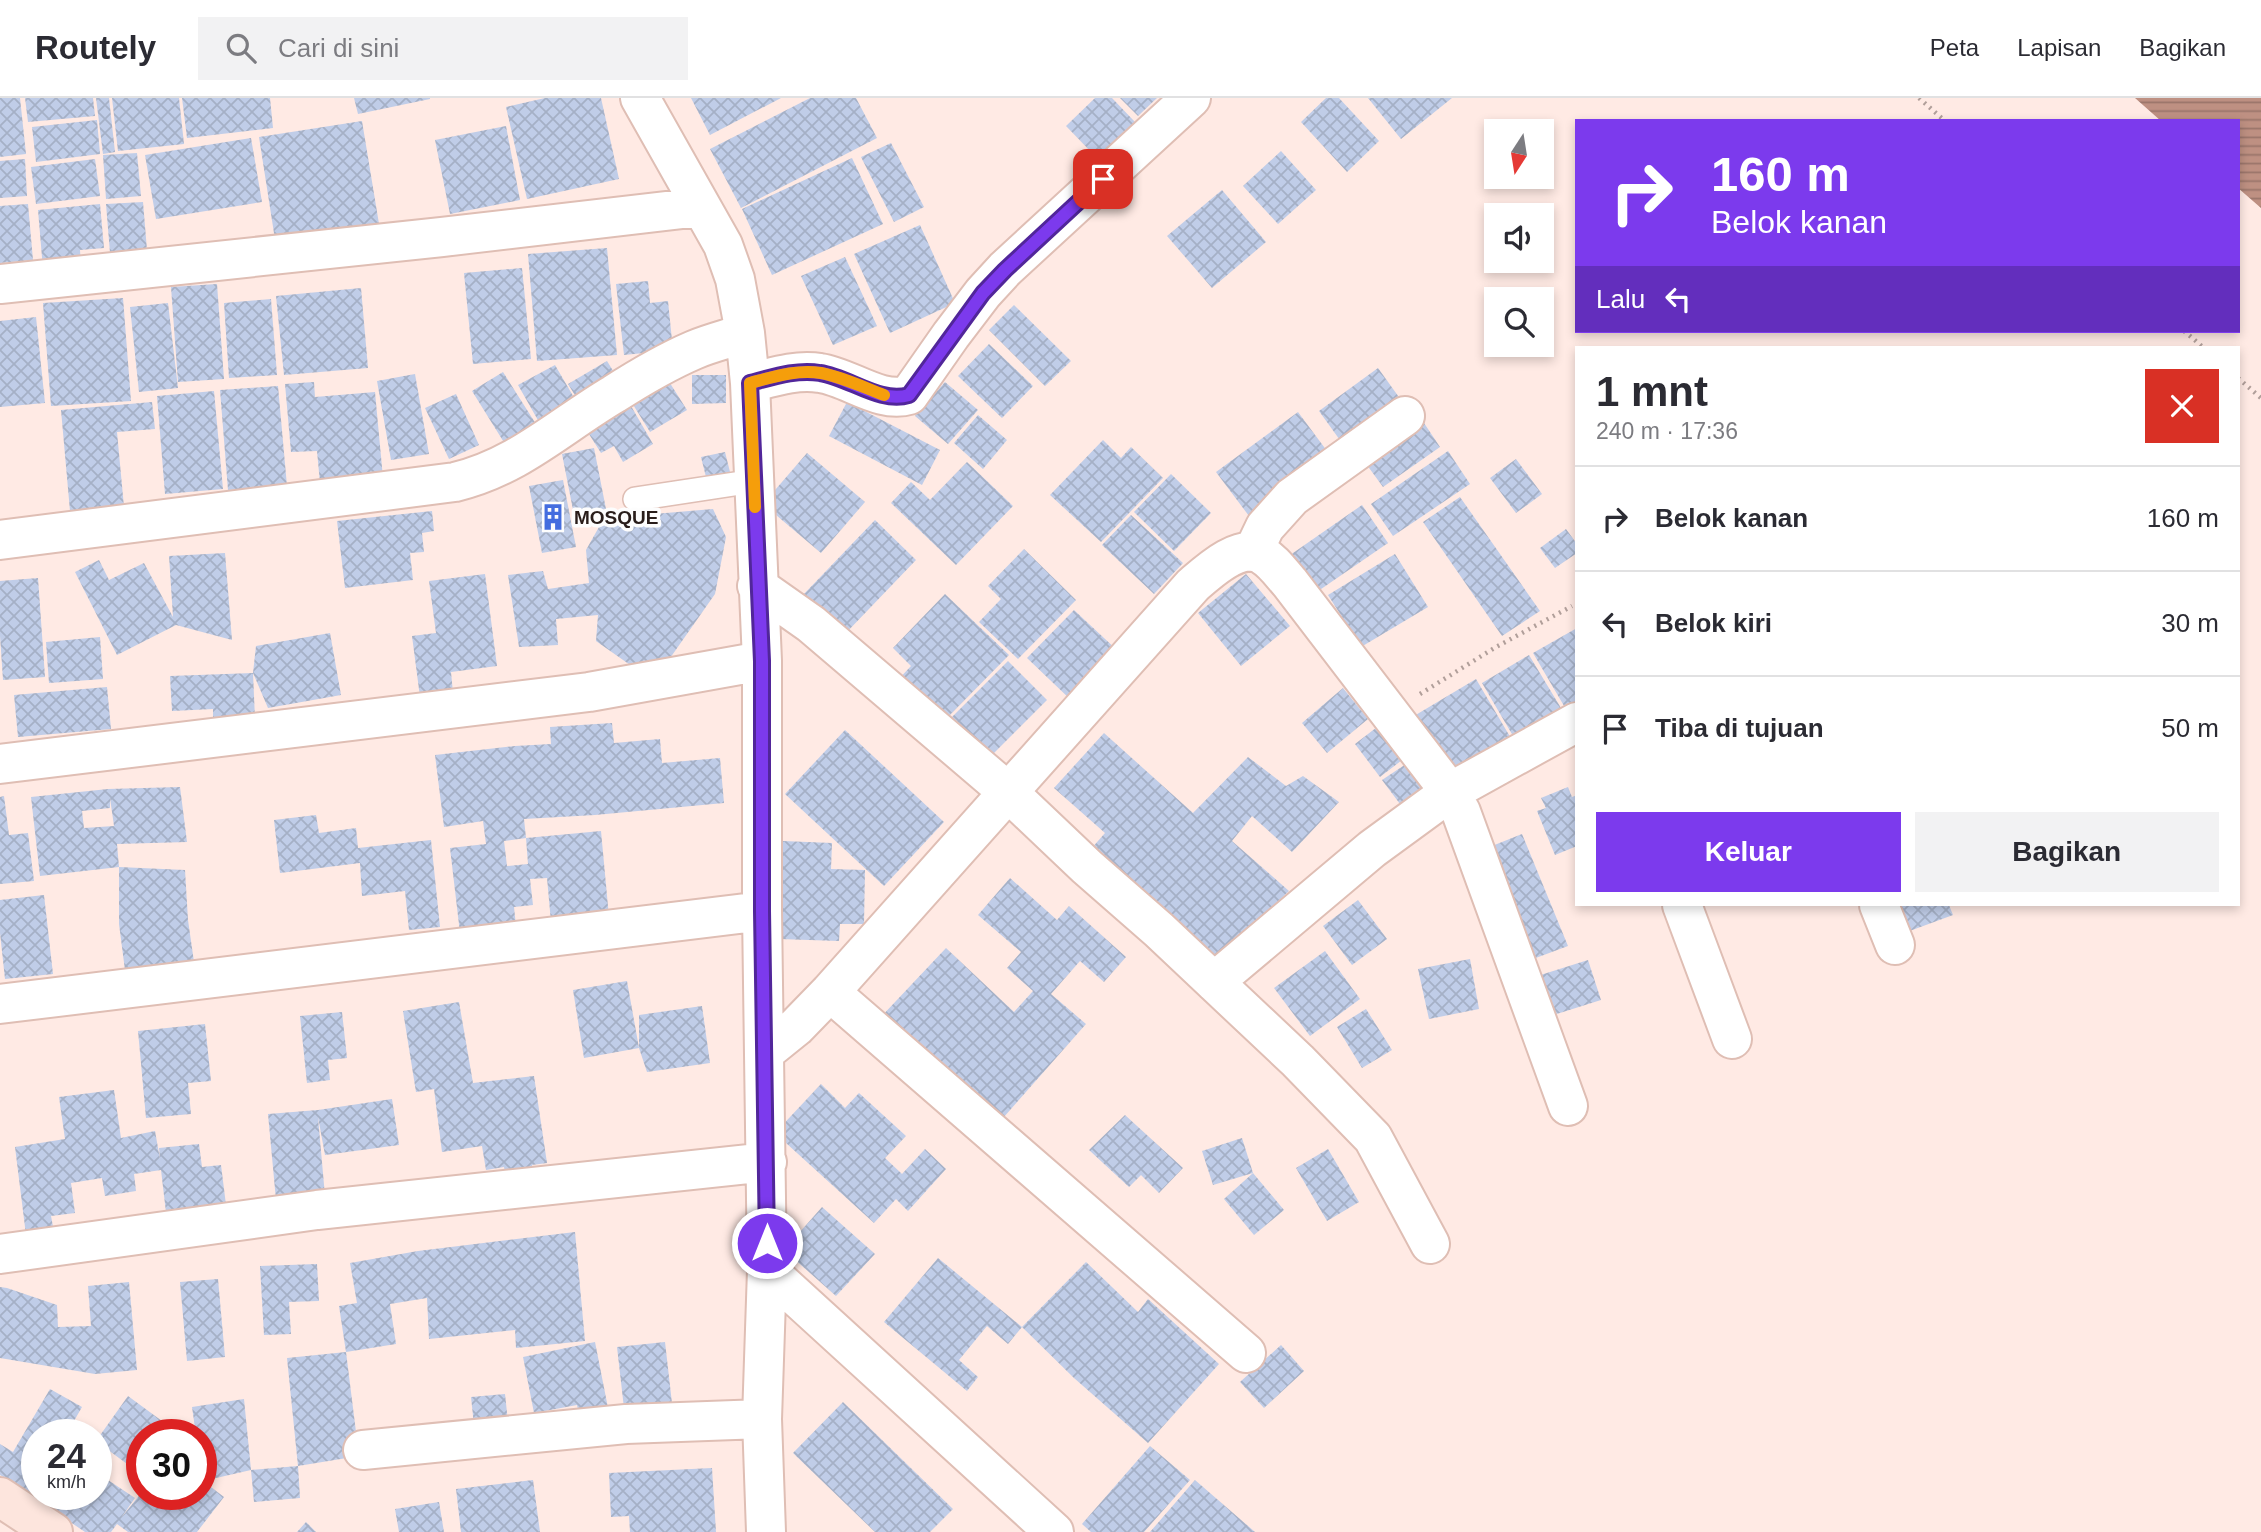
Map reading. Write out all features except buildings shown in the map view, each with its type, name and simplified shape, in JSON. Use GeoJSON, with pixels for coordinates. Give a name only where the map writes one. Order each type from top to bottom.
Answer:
{"type":"FeatureCollection","features":[{"type":"Feature","properties":{"kind":"main road"},"geometry":{"type":"LineString","coordinates":[[0,1497],[53,1532]]}},
{"type":"Feature","properties":{"kind":"street"},"geometry":{"type":"LineString","coordinates":[[640,98],[723,245],[735,279],[745,333],[750,383],[762,661],[762,911],[768,1270],[762,1419],[766,1532]]}},
{"type":"Feature","properties":{"kind":"street"},"geometry":{"type":"LineString","coordinates":[[750,383],[790,373],[818,372],[884,395],[900,398],[909,395],[951,335],[998,277],[1191,98]]}},
{"type":"Feature","properties":{"kind":"street"},"geometry":{"type":"LineString","coordinates":[[0,284],[701,207]]}},
{"type":"Feature","properties":{"kind":"street"},"geometry":{"type":"LineString","coordinates":[[0,540],[442,484],[478,477],[503,467],[660,367],[694,350],[745,333]]}},
{"type":"Feature","properties":{"kind":"street"},"geometry":{"type":"LineString","coordinates":[[1253,552],[1265,527],[1292,496],[1405,416]]}},
{"type":"Feature","properties":{"kind":"street"},"geometry":{"type":"LineString","coordinates":[[765,1052],[796,1027],[830,992],[1193,585],[1217,564],[1235,555],[1258,552],[1290,583],[1450,792],[1461,812],[1568,1106]]}},
{"type":"Feature","properties":{"kind":"street"},"geometry":{"type":"LineString","coordinates":[[757,586],[811,624],[1008,792],[1298,1061],[1373,1138],[1430,1244]]}},
{"type":"Feature","properties":{"kind":"street"},"geometry":{"type":"LineString","coordinates":[[0,764],[589,692],[762,661]]}},
{"type":"Feature","properties":{"kind":"street"},"geometry":{"type":"LineString","coordinates":[[1214,982],[1362,856],[1450,792],[1575,723]]}},
{"type":"Feature","properties":{"kind":"street"},"geometry":{"type":"LineString","coordinates":[[1682,906],[1732,1039]]}},
{"type":"Feature","properties":{"kind":"street"},"geometry":{"type":"LineString","coordinates":[[1879,906],[1895,945]]}},
{"type":"Feature","properties":{"kind":"street"},"geometry":{"type":"LineString","coordinates":[[0,1004],[762,911]]}},
{"type":"Feature","properties":{"kind":"street"},"geometry":{"type":"LineString","coordinates":[[830,992],[1246,1353]]}},
{"type":"Feature","properties":{"kind":"street"},"geometry":{"type":"LineString","coordinates":[[0,1254],[317,1210],[767,1162]]}},
{"type":"Feature","properties":{"kind":"street"},"geometry":{"type":"LineString","coordinates":[[768,1270],[1054,1532]]}},
{"type":"Feature","properties":{"kind":"street"},"geometry":{"type":"LineString","coordinates":[[363,1450],[626,1424],[762,1419]]}},
{"type":"Feature","properties":{"kind":"lane"},"geometry":{"type":"LineString","coordinates":[[635,499],[754,481]]}},
{"type":"Feature","properties":{"kind":"path"},"geometry":{"type":"LineString","coordinates":[[1919,98],[1943,119]]}},
{"type":"Feature","properties":{"kind":"path"},"geometry":{"type":"LineString","coordinates":[[2186,333],[2202,346]]}},
{"type":"Feature","properties":{"kind":"path"},"geometry":{"type":"LineString","coordinates":[[2240,380],[2261,398]]}},
{"type":"Feature","properties":{"kind":"path"},"geometry":{"type":"LineString","coordinates":[[1389,712],[1572,606]]}},
{"type":"Feature","properties":{"kind":"shaded area"},"geometry":{"type":"Polygon","coordinates":[[[2135,98],[2261,98],[2261,208],[2240,190],[2240,119],[2159,119],[2135,98]]]}},
{"type":"Feature","properties":{"kind":"slow traffic"},"geometry":{"type":"LineString","coordinates":[[755,507],[750,383],[790,373],[818,372],[884,395]]}},
{"type":"Feature","properties":{"kind":"place","name":"MOSQUE"},"geometry":{"type":"Point","coordinates":[553,517]}},
{"type":"Feature","properties":{"kind":"route"},"geometry":{"type":"LineString","coordinates":[[767,1243],[762,911],[762,661],[750,383],[790,373],[818,372],[884,395],[900,398],[909,395],[983,293],[1103,179]]}}]}
